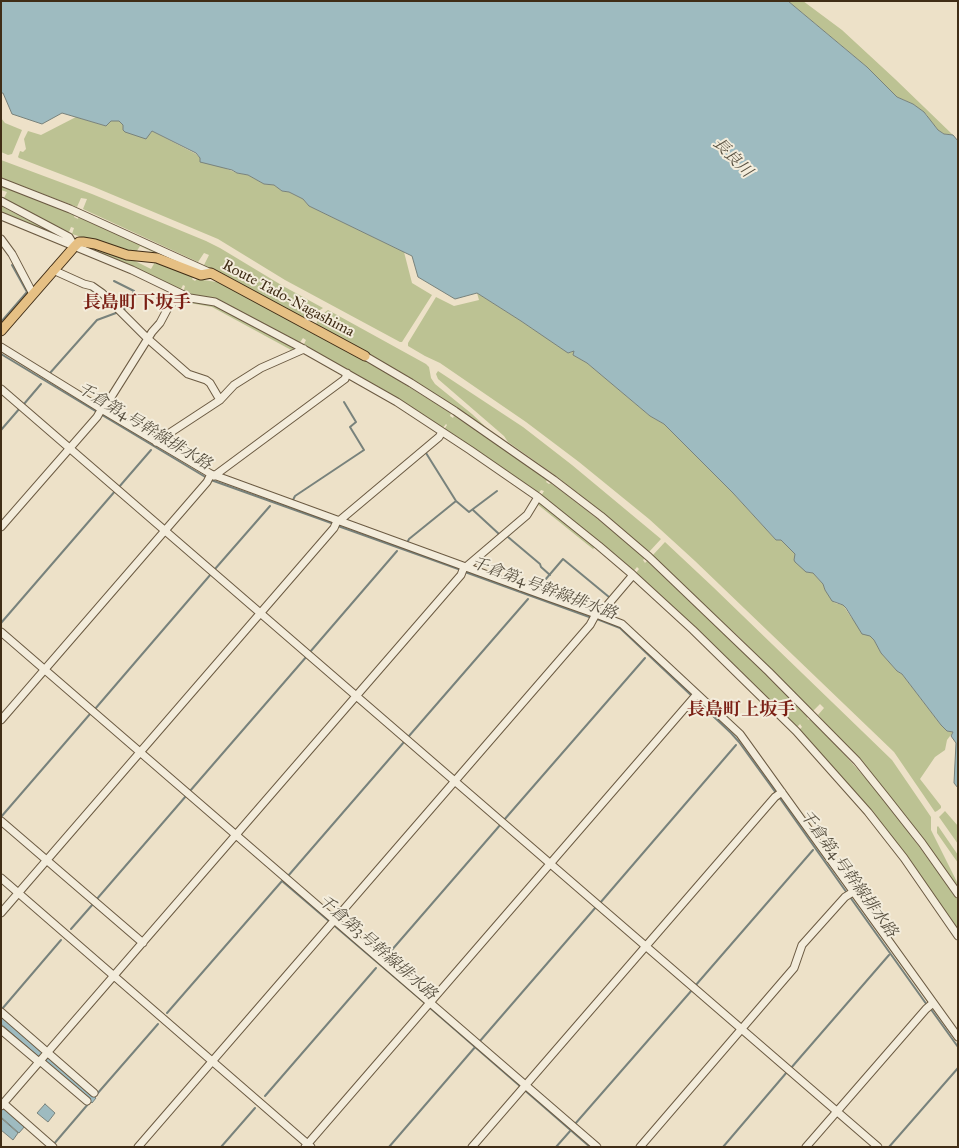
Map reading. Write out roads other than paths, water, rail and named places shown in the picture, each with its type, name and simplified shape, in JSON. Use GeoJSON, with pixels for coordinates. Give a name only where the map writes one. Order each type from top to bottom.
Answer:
{"type":"FeatureCollection","features":[{"type":"Feature","properties":{"kind":"main road","name":"Route Tado-Nagashima"},"geometry":{"type":"LineString","coordinates":[[74,246],[78,242],[95,244],[127,254],[157,258],[201,275],[211,273],[365,356]]}},
{"type":"Feature","properties":{"kind":"main road"},"geometry":{"type":"LineString","coordinates":[[1,330],[74,246]]}},
{"type":"Feature","properties":{"kind":"street"},"geometry":{"type":"LineString","coordinates":[[1,182],[70,209],[211,273]]}},
{"type":"Feature","properties":{"kind":"street"},"geometry":{"type":"LineString","coordinates":[[1,201],[69,237],[74,246]]}},
{"type":"Feature","properties":{"kind":"street"},"geometry":{"type":"LineString","coordinates":[[1,216],[132,270],[190,298],[214,302],[304,349],[397,402],[538,497],[633,575],[796,731],[868,812],[904,858],[958,936]]}},
{"type":"Feature","properties":{"kind":"street"},"geometry":{"type":"LineString","coordinates":[[1,239],[12,254],[33,294]]}},
{"type":"Feature","properties":{"kind":"street"},"geometry":{"type":"LineString","coordinates":[[53,270],[102,292],[148,339],[188,374],[210,383],[220,400]]}},
{"type":"Feature","properties":{"kind":"street"},"geometry":{"type":"LineString","coordinates":[[1,527],[100,412],[160,323],[168,308],[181,294]]}},
{"type":"Feature","properties":{"kind":"street"},"geometry":{"type":"LineString","coordinates":[[1,348],[100,412],[156,442],[210,477],[596,617],[622,624],[695,697],[740,734],[779,794],[930,1005],[958,1037]]}},
{"type":"Feature","properties":{"kind":"street"},"geometry":{"type":"LineString","coordinates":[[156,442],[220,400],[234,385],[261,368],[304,349]]}},
{"type":"Feature","properties":{"kind":"street"},"geometry":{"type":"LineString","coordinates":[[365,356],[426,392],[522,457],[601,516],[649,557],[769,672],[857,761],[922,843],[958,894]]}},
{"type":"Feature","properties":{"kind":"street"},"geometry":{"type":"LineString","coordinates":[[1,720],[210,477],[345,378],[347,373]]}},
{"type":"Feature","properties":{"kind":"street"},"geometry":{"type":"LineString","coordinates":[[1,389],[878,1147]]}},
{"type":"Feature","properties":{"kind":"street"},"geometry":{"type":"LineString","coordinates":[[1,913],[337,523],[439,437],[442,432]]}},
{"type":"Feature","properties":{"kind":"street"},"geometry":{"type":"LineString","coordinates":[[52,1146],[2,1105],[357,696],[464,569],[527,515],[538,497]]}},
{"type":"Feature","properties":{"kind":"street"},"geometry":{"type":"LineString","coordinates":[[138,1147],[633,575]]}},
{"type":"Feature","properties":{"kind":"street"},"geometry":{"type":"LineString","coordinates":[[1,632],[428,1005],[598,1147]]}},
{"type":"Feature","properties":{"kind":"street"},"geometry":{"type":"LineString","coordinates":[[1,878],[213,1061],[308,1146],[695,697]]}},
{"type":"Feature","properties":{"kind":"street"},"geometry":{"type":"LineString","coordinates":[[472,1147],[779,794]]}},
{"type":"Feature","properties":{"kind":"street"},"geometry":{"type":"LineString","coordinates":[[1,821],[143,943]]}},
{"type":"Feature","properties":{"kind":"street"},"geometry":{"type":"LineString","coordinates":[[640,1147],[794,968],[802,945],[850,893]]}},
{"type":"Feature","properties":{"kind":"street"},"geometry":{"type":"LineString","coordinates":[[806,1147],[930,1005]]}},
{"type":"Feature","properties":{"kind":"street"},"geometry":{"type":"LineString","coordinates":[[1,1012],[94,1093]]}},
{"type":"Feature","properties":{"kind":"street"},"geometry":{"type":"LineString","coordinates":[[1,1030],[87,1101]]}},
{"type":"Feature","properties":{"kind":"water","name":"長良川"},"geometry":{"type":"Polygon","coordinates":[[[1,1],[788,1],[867,67],[897,97],[913,104],[924,112],[938,130],[944,134],[953,135],[958,141],[958,788],[954,783],[956,743],[951,736],[953,732],[947,731],[941,725],[902,674],[881,653],[874,640],[870,636],[862,634],[846,608],[832,601],[823,584],[813,573],[806,572],[795,562],[795,554],[781,540],[776,540],[733,493],[664,424],[650,416],[587,363],[573,355],[574,351],[568,353],[477,293],[455,299],[418,277],[412,256],[309,206],[303,199],[289,192],[282,191],[274,185],[264,184],[248,175],[200,162],[200,158],[196,153],[152,131],[146,139],[125,132],[123,125],[119,121],[111,121],[106,126],[62,113],[42,124],[12,114],[3,93],[1,93],[1,1]]]}},
{"type":"Feature","properties":{"kind":"water"},"geometry":{"type":"Polygon","coordinates":[[[1,1016],[96,1098],[92,1103],[1,1024],[1,1016]]]}},
{"type":"Feature","properties":{"kind":"water"},"geometry":{"type":"Polygon","coordinates":[[[45,1104],[55,1113],[48,1122],[37,1113],[45,1104]]]}},
{"type":"Feature","properties":{"kind":"water"},"geometry":{"type":"Polygon","coordinates":[[[4,1108],[25,1126],[19,1133],[1,1117],[1,1111],[4,1108]]]}},
{"type":"Feature","properties":{"kind":"water"},"geometry":{"type":"Polygon","coordinates":[[[1,1118],[18,1133],[13,1140],[1,1130],[1,1118]]]}},
{"type":"Feature","properties":{"kind":"waterway"},"geometry":{"type":"LineString","coordinates":[[1,322],[27,292],[12,265]]}},
{"type":"Feature","properties":{"kind":"waterway"},"geometry":{"type":"LineString","coordinates":[[114,281],[134,291],[124,310]]}},
{"type":"Feature","properties":{"kind":"waterway"},"geometry":{"type":"LineString","coordinates":[[50,373],[97,320],[116,313]]}},
{"type":"Feature","properties":{"kind":"waterway","name":"千倉第4号幹線排水路"},"geometry":{"type":"LineString","coordinates":[[1,354],[97,412]]}},
{"type":"Feature","properties":{"kind":"waterway"},"geometry":{"type":"LineString","coordinates":[[24,404],[41,384]]}},
{"type":"Feature","properties":{"kind":"waterway"},"geometry":{"type":"LineString","coordinates":[[293,500],[295,496],[364,450],[350,427],[356,422],[344,402]]}},
{"type":"Feature","properties":{"kind":"waterway"},"geometry":{"type":"LineString","coordinates":[[1,430],[20,408]]}},
{"type":"Feature","properties":{"kind":"waterway","name":"千倉第4号幹線排水路"},"geometry":{"type":"LineString","coordinates":[[102,415],[207,478]]}},
{"type":"Feature","properties":{"kind":"waterway"},"geometry":{"type":"LineString","coordinates":[[119,487],[151,450]]}},
{"type":"Feature","properties":{"kind":"waterway"},"geometry":{"type":"LineString","coordinates":[[426,453],[456,501]]}},
{"type":"Feature","properties":{"kind":"waterway","name":"千倉第4号幹線排水路"},"geometry":{"type":"LineString","coordinates":[[211,480],[334,524]]}},
{"type":"Feature","properties":{"kind":"waterway"},"geometry":{"type":"LineString","coordinates":[[1,623],[116,490]]}},
{"type":"Feature","properties":{"kind":"waterway"},"geometry":{"type":"LineString","coordinates":[[408,541],[456,501],[469,512],[497,491]]}},
{"type":"Feature","properties":{"kind":"waterway"},"geometry":{"type":"LineString","coordinates":[[215,569],[270,506]]}},
{"type":"Feature","properties":{"kind":"waterway"},"geometry":{"type":"LineString","coordinates":[[473,510],[499,534]]}},
{"type":"Feature","properties":{"kind":"waterway","name":"千倉第4号幹線排水路"},"geometry":{"type":"LineString","coordinates":[[338,526],[461,570]]}},
{"type":"Feature","properties":{"kind":"waterway"},"geometry":{"type":"LineString","coordinates":[[508,537],[550,575]]}},
{"type":"Feature","properties":{"kind":"waterway"},"geometry":{"type":"LineString","coordinates":[[310,652],[397,551]]}},
{"type":"Feature","properties":{"kind":"waterway"},"geometry":{"type":"LineString","coordinates":[[539,587],[563,559],[609,597]]}},
{"type":"Feature","properties":{"kind":"waterway","name":"千倉第4号幹線排水路"},"geometry":{"type":"LineString","coordinates":[[465,572],[592,618]]}},
{"type":"Feature","properties":{"kind":"waterway"},"geometry":{"type":"LineString","coordinates":[[95,709],[211,574]]}},
{"type":"Feature","properties":{"kind":"waterway"},"geometry":{"type":"LineString","coordinates":[[409,736],[528,599]]}},
{"type":"Feature","properties":{"kind":"waterway","name":"千倉第4号幹線排水路"},"geometry":{"type":"LineString","coordinates":[[597,619],[620,628],[731,733],[776,793]]}},
{"type":"Feature","properties":{"kind":"waterway"},"geometry":{"type":"LineString","coordinates":[[190,791],[307,656]]}},
{"type":"Feature","properties":{"kind":"waterway"},"geometry":{"type":"LineString","coordinates":[[504,820],[645,658]]}},
{"type":"Feature","properties":{"kind":"waterway"},"geometry":{"type":"LineString","coordinates":[[1,817],[90,714]]}},
{"type":"Feature","properties":{"kind":"waterway"},"geometry":{"type":"LineString","coordinates":[[288,876],[404,742]]}},
{"type":"Feature","properties":{"kind":"waterway"},"geometry":{"type":"LineString","coordinates":[[600,903],[736,745]]}},
{"type":"Feature","properties":{"kind":"waterway"},"geometry":{"type":"LineString","coordinates":[[96,900],[186,796]]}},
{"type":"Feature","properties":{"kind":"waterway","name":"千倉第4号幹線排水路"},"geometry":{"type":"LineString","coordinates":[[779,797],[847,893]]}},
{"type":"Feature","properties":{"kind":"waterway"},"geometry":{"type":"LineString","coordinates":[[384,959],[501,824]]}},
{"type":"Feature","properties":{"kind":"waterway"},"geometry":{"type":"LineString","coordinates":[[695,986],[813,850]]}},
{"type":"Feature","properties":{"kind":"waterway","name":"千倉第3号幹線排水路"},"geometry":{"type":"LineString","coordinates":[[167,1013],[282,881],[426,1004]]}},
{"type":"Feature","properties":{"kind":"waterway","name":"千倉第4号幹線排水路"},"geometry":{"type":"LineString","coordinates":[[850,897],[927,1005]]}},
{"type":"Feature","properties":{"kind":"waterway"},"geometry":{"type":"LineString","coordinates":[[71,929],[93,904]]}},
{"type":"Feature","properties":{"kind":"waterway"},"geometry":{"type":"LineString","coordinates":[[480,1041],[596,907]]}},
{"type":"Feature","properties":{"kind":"waterway"},"geometry":{"type":"LineString","coordinates":[[2,1009],[61,940]]}},
{"type":"Feature","properties":{"kind":"waterway"},"geometry":{"type":"LineString","coordinates":[[791,1068],[889,955]]}},
{"type":"Feature","properties":{"kind":"waterway"},"geometry":{"type":"LineString","coordinates":[[265,1096],[376,968]]}},
{"type":"Feature","properties":{"kind":"waterway"},"geometry":{"type":"LineString","coordinates":[[575,1124],[692,990]]}},
{"type":"Feature","properties":{"kind":"waterway","name":"千倉第3号幹線排水路"},"geometry":{"type":"LineString","coordinates":[[429,1007],[590,1147]]}},
{"type":"Feature","properties":{"kind":"waterway","name":"千倉第4号幹線排水路"},"geometry":{"type":"LineString","coordinates":[[930,1008],[958,1047]]}},
{"type":"Feature","properties":{"kind":"waterway"},"geometry":{"type":"LineString","coordinates":[[97,1094],[158,1024]]}},
{"type":"Feature","properties":{"kind":"waterway"},"geometry":{"type":"LineString","coordinates":[[389,1147],[476,1046]]}},
{"type":"Feature","properties":{"kind":"waterway"},"geometry":{"type":"LineString","coordinates":[[889,1147],[958,1068]]}},
{"type":"Feature","properties":{"kind":"waterway"},"geometry":{"type":"LineString","coordinates":[[723,1147],[787,1072]]}},
{"type":"Feature","properties":{"kind":"waterway"},"geometry":{"type":"LineString","coordinates":[[53,1145],[89,1103]]}},
{"type":"Feature","properties":{"kind":"waterway"},"geometry":{"type":"LineString","coordinates":[[221,1147],[255,1108]]}},
{"type":"Feature","properties":{"kind":"waterway"},"geometry":{"type":"LineString","coordinates":[[556,1147],[571,1130]]}},
{"type":"Feature","properties":{"kind":"district","name":"長島町下坂手"},"geometry":{"type":"Point","coordinates":[137,304]}},
{"type":"Feature","properties":{"kind":"district","name":"長島町上坂手"},"geometry":{"type":"Point","coordinates":[741,711]}}]}
